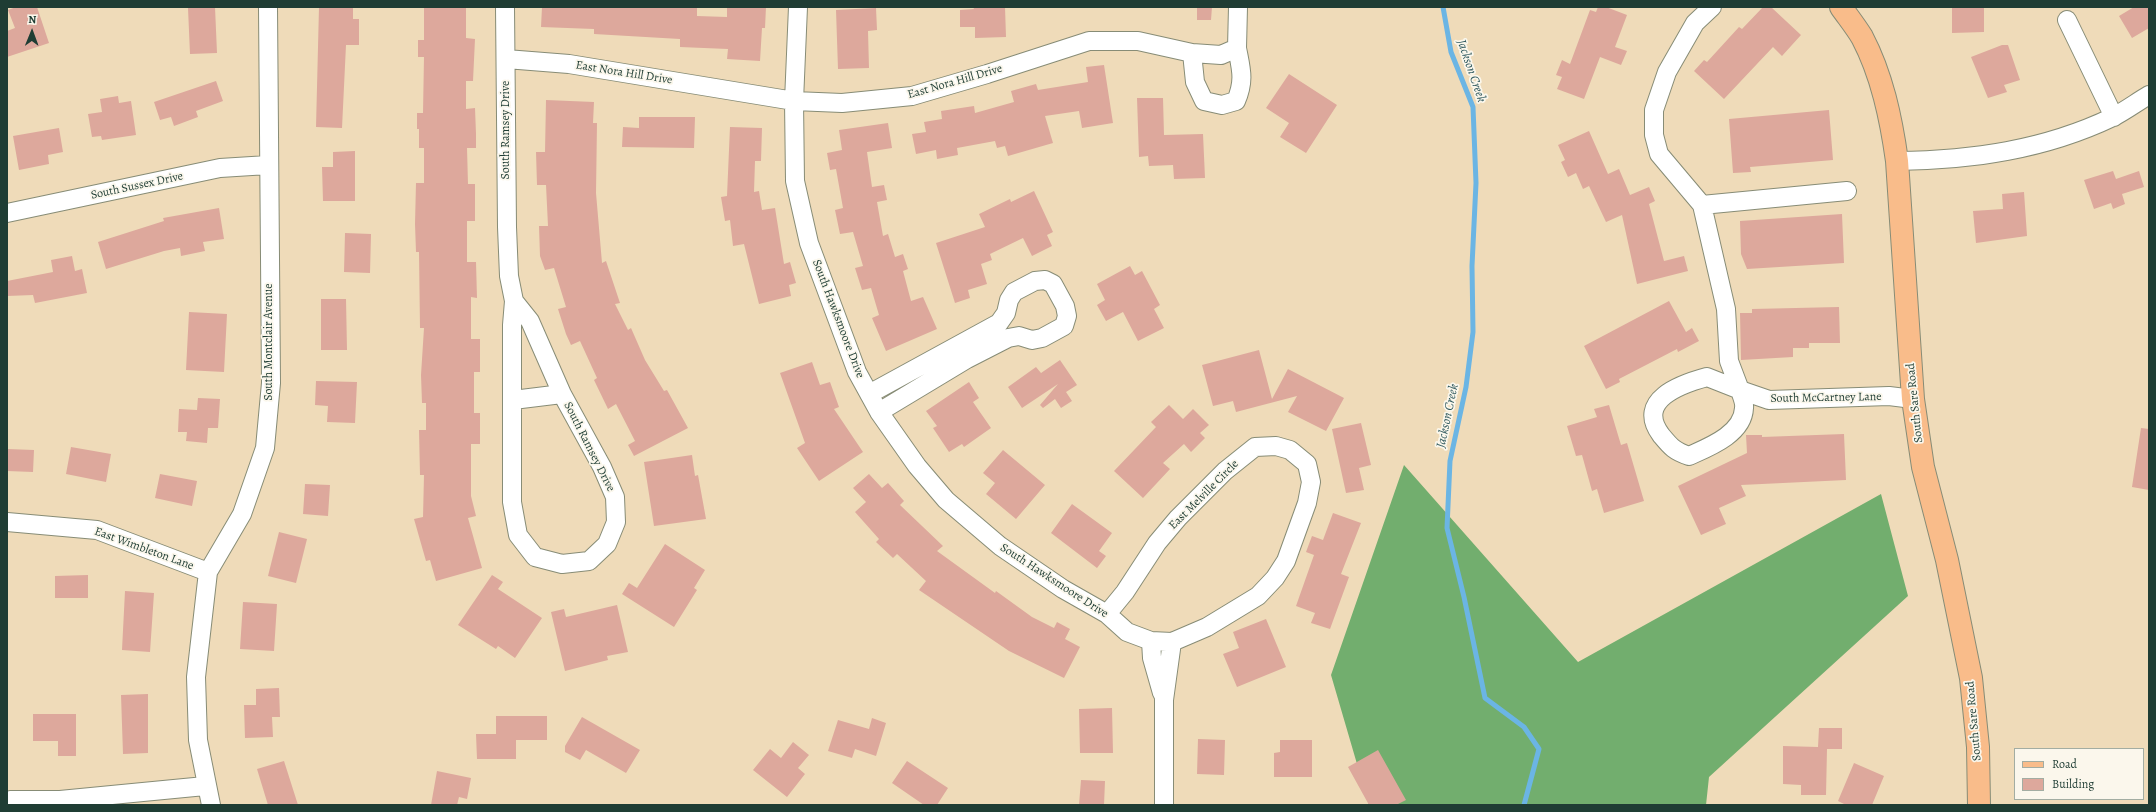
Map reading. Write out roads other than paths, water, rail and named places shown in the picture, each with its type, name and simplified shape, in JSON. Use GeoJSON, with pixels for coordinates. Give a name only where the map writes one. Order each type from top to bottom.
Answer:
{"type":"FeatureCollection","features":[{"type":"Feature","properties":{"kind":"main road","name":"South Sare Road"},"geometry":{"type":"LineString","coordinates":[[1841,7],[1862,36],[1877,71],[1891,125],[1897,161],[1913,399],[1923,467],[1947,560],[1971,678],[1978,747],[1979,805]]}},
{"type":"Feature","properties":{"kind":"street","name":"South Montclair Avenue"},"geometry":{"type":"LineString","coordinates":[[211,805],[205,786],[198,740],[196,677],[208,572],[242,514],[265,448],[271,383],[268,165],[268,7]]}},
{"type":"Feature","properties":{"kind":"street","name":"South Ramsey Drive"},"geometry":{"type":"LineString","coordinates":[[505,7],[506,227],[509,276],[514,301],[512,325],[512,502],[518,535],[535,557],[562,564],[589,561],[608,544],[616,522],[615,497],[602,467],[562,394],[530,321],[514,301]]}},
{"type":"Feature","properties":{"kind":"street","name":"South Hawksmoore Drive"},"geometry":{"type":"LineString","coordinates":[[798,7],[794,101],[795,181],[809,243],[857,372],[879,412],[917,466],[946,500],[1000,546],[1063,589],[1107,614],[1127,632],[1151,641]]}},
{"type":"Feature","properties":{"kind":"street"},"geometry":{"type":"LineString","coordinates":[[1192,52],[1195,82],[1204,101],[1222,105],[1236,101],[1242,86],[1242,73],[1237,48],[1238,7]]}},
{"type":"Feature","properties":{"kind":"street","name":"South McCartney Lane"},"geometry":{"type":"LineString","coordinates":[[1712,7],[1695,23],[1667,72],[1654,110],[1654,135],[1659,154],[1702,205],[1726,309],[1729,361],[1740,390],[1744,407],[1742,419],[1733,430],[1718,443],[1689,456],[1675,452],[1658,430],[1653,416],[1656,403],[1669,392],[1689,382],[1707,377],[1740,390],[1769,400],[1889,396],[1913,399]]}},
{"type":"Feature","properties":{"kind":"street"},"geometry":{"type":"LineString","coordinates":[[2067,20],[2114,117]]}},
{"type":"Feature","properties":{"kind":"street","name":"East Nora Hill Drive"},"geometry":{"type":"LineString","coordinates":[[506,59],[569,64],[794,101],[842,103],[912,96],[987,74],[1089,41],[1138,41],[1192,52],[1221,55],[1237,48]]}},
{"type":"Feature","properties":{"kind":"street"},"geometry":{"type":"LineString","coordinates":[[1897,161],[1939,160],[1982,156],[2020,150],[2053,141],[2114,117],[2149,95]]}},
{"type":"Feature","properties":{"kind":"street","name":"South Sussex Drive"},"geometry":{"type":"LineString","coordinates":[[7,213],[220,168],[268,165]]}},
{"type":"Feature","properties":{"kind":"street"},"geometry":{"type":"LineString","coordinates":[[1702,205],[1847,190]]}},
{"type":"Feature","properties":{"kind":"street"},"geometry":{"type":"LineString","coordinates":[[869,394],[963,352],[1019,336],[1032,340],[1042,338],[1064,326],[1068,316],[1065,306],[1053,284],[1045,280],[1035,281],[1014,292],[1008,300],[1006,313],[999,323],[963,352],[879,412]]}},
{"type":"Feature","properties":{"kind":"street"},"geometry":{"type":"LineString","coordinates":[[1006,313],[1011,326],[1019,336]]}},
{"type":"Feature","properties":{"kind":"street","name":"South Ramsey Drive"},"geometry":{"type":"LineString","coordinates":[[513,400],[562,394]]}},
{"type":"Feature","properties":{"kind":"street","name":"East Melville Circle"},"geometry":{"type":"LineString","coordinates":[[1107,614],[1125,592],[1157,543],[1225,471],[1255,447],[1276,446],[1290,450],[1307,464],[1311,482],[1307,503],[1286,561],[1275,578],[1258,596],[1207,627],[1172,642],[1151,641]]}},
{"type":"Feature","properties":{"kind":"street","name":"East Wimbleton Lane"},"geometry":{"type":"LineString","coordinates":[[7,522],[97,530],[208,572]]}},
{"type":"Feature","properties":{"kind":"street"},"geometry":{"type":"LineString","coordinates":[[1151,641],[1152,658],[1164,700]]}},
{"type":"Feature","properties":{"kind":"street"},"geometry":{"type":"LineString","coordinates":[[1164,805],[1164,700],[1172,642]]}},
{"type":"Feature","properties":{"kind":"street"},"geometry":{"type":"LineString","coordinates":[[10,800],[60,800],[205,786]]}},
{"type":"Feature","properties":{"kind":"waterway","name":"Jackson Creek"},"geometry":{"type":"LineString","coordinates":[[1443,7],[1451,52],[1473,107],[1476,183],[1472,266],[1473,332],[1466,387],[1450,461],[1447,528],[1464,597],[1485,698],[1524,727],[1539,749],[1524,805]]}}]}
